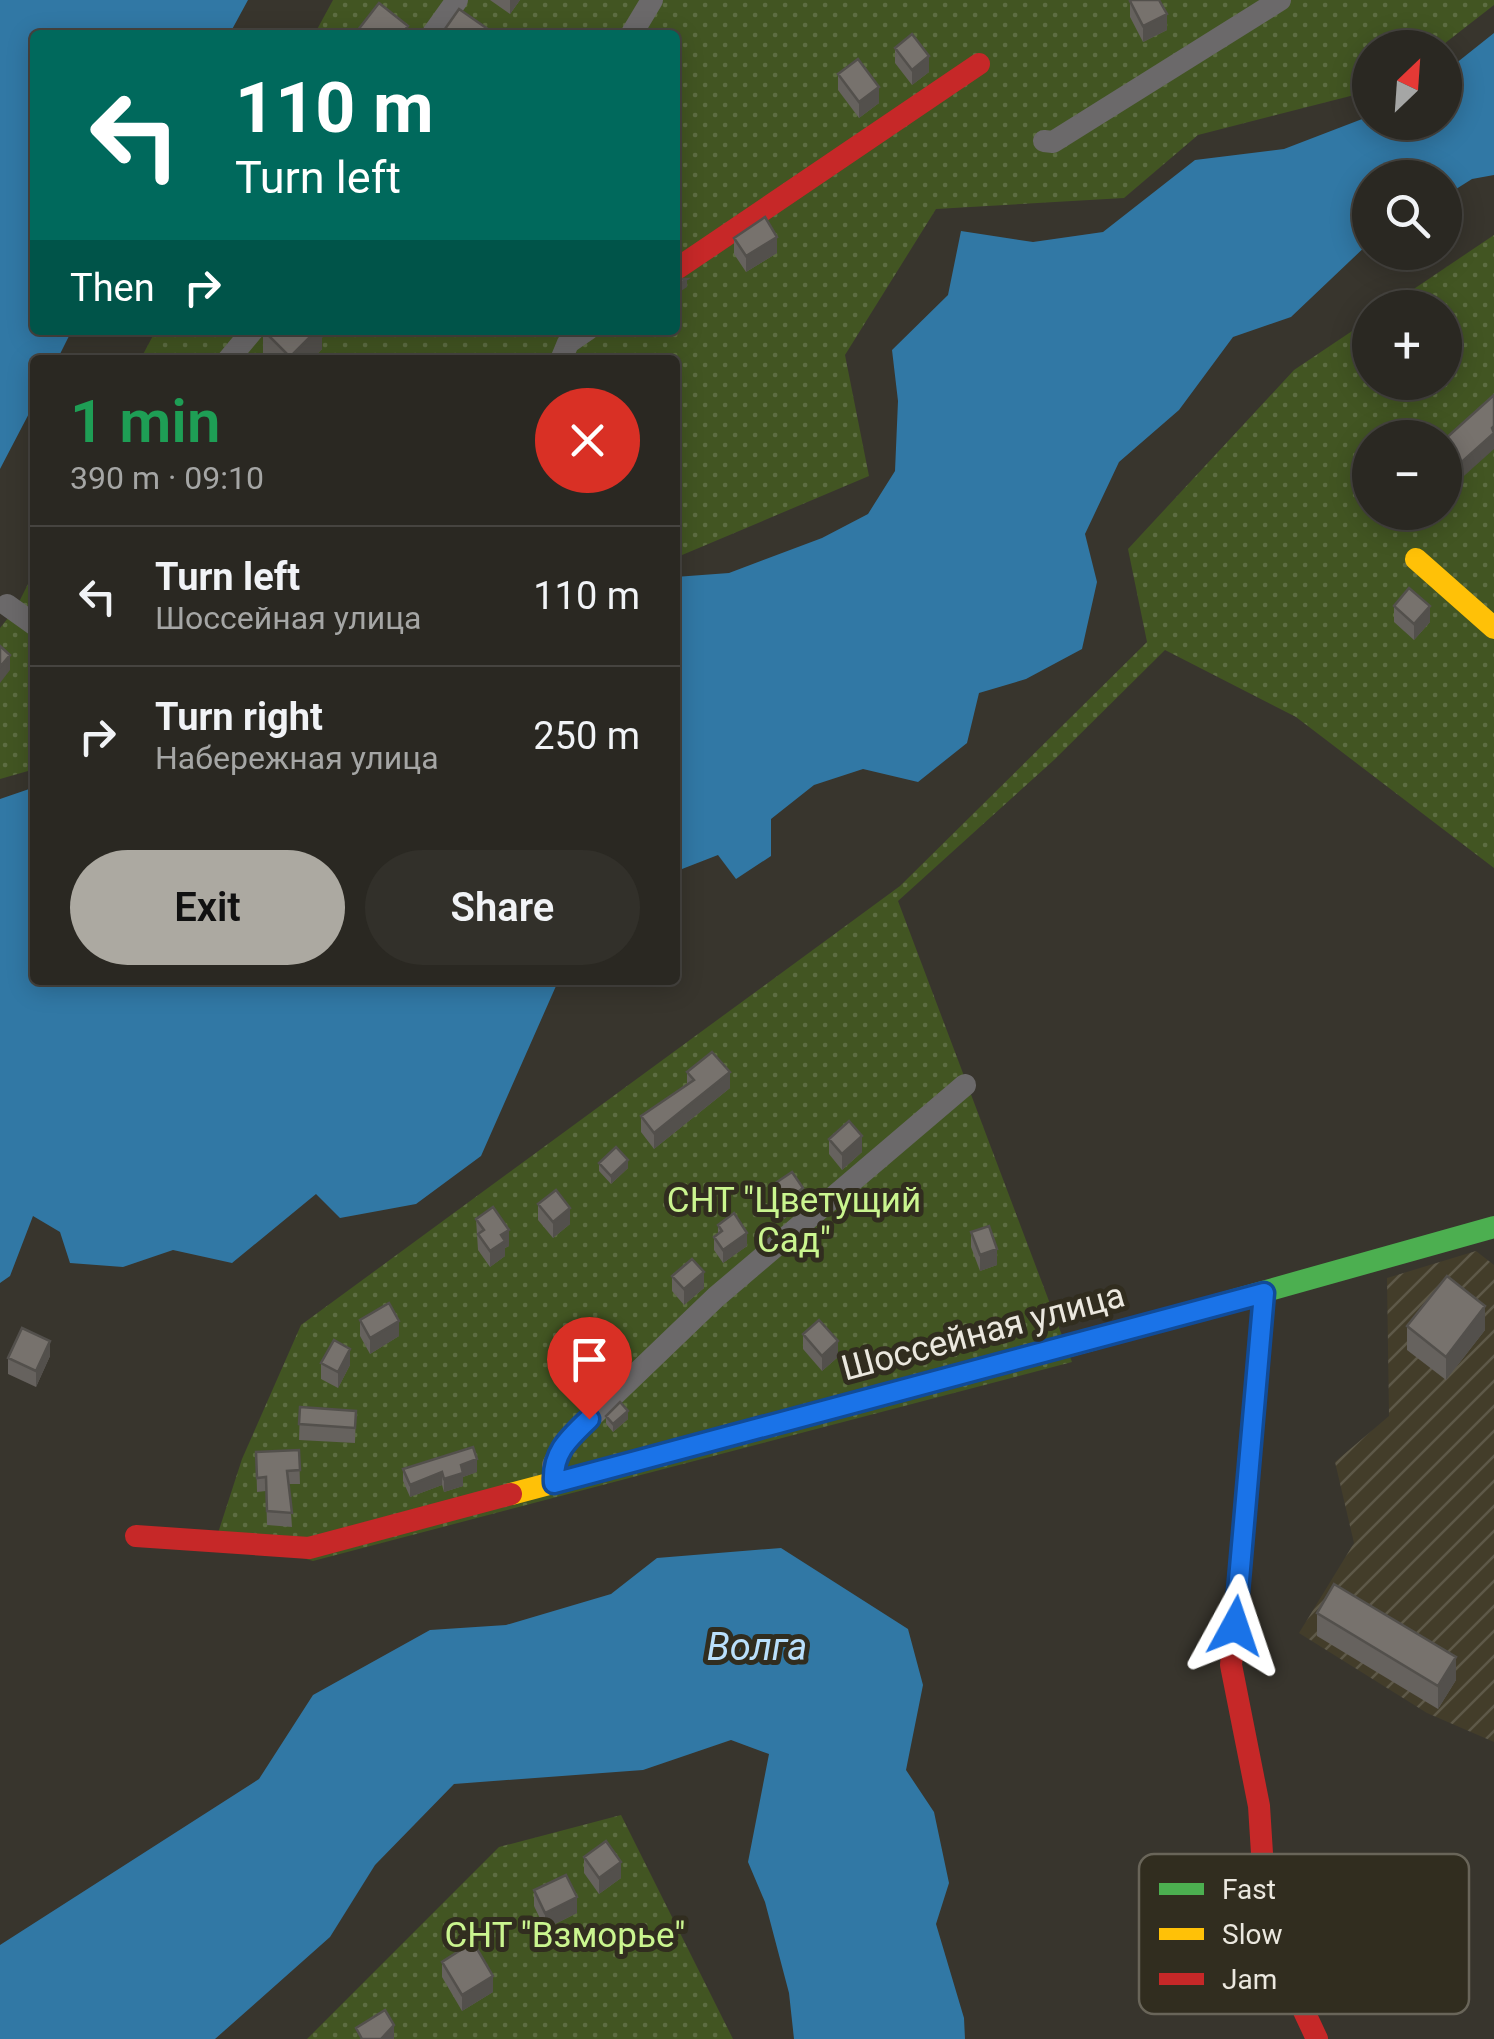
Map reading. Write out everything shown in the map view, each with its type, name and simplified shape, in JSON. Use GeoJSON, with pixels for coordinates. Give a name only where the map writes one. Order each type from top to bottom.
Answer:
{"type":"FeatureCollection","features":[{"type":"Feature","properties":{"kind":"street"},"geometry":{"type":"LineString","coordinates":[[436,30],[458,0]]}},
{"type":"Feature","properties":{"kind":"street"},"geometry":{"type":"LineString","coordinates":[[634,30],[652,0]]}},
{"type":"Feature","properties":{"kind":"street"},"geometry":{"type":"LineString","coordinates":[[1044,141],[1053,142],[1280,0]]}},
{"type":"Feature","properties":{"kind":"street"},"geometry":{"type":"LineString","coordinates":[[680,267],[979,64]]}},
{"type":"Feature","properties":{"kind":"street"},"geometry":{"type":"LineString","coordinates":[[232,355],[250,335]]}},
{"type":"Feature","properties":{"kind":"street"},"geometry":{"type":"LineString","coordinates":[[1416,559],[1494,628]]}},
{"type":"Feature","properties":{"kind":"street"},"geometry":{"type":"LineString","coordinates":[[7,604],[30,621]]}},
{"type":"Feature","properties":{"kind":"street"},"geometry":{"type":"LineString","coordinates":[[554,1483],[553,1465],[564,1443],[716,1297],[965,1085]]}},
{"type":"Feature","properties":{"kind":"street","name":"Шоссейная улица"},"geometry":{"type":"LineString","coordinates":[[136,1536],[309,1548],[1264,1293],[1494,1227]]}},
{"type":"Feature","properties":{"kind":"street"},"geometry":{"type":"LineString","coordinates":[[1262,1854],[1259,1806],[1231,1665],[1264,1293]]}},
{"type":"Feature","properties":{"kind":"street"},"geometry":{"type":"LineString","coordinates":[[1305,2014],[1317,2039]]}},
{"type":"Feature","properties":{"kind":"shaded area"},"geometry":{"type":"Polygon","coordinates":[[[1476,1251],[1494,1265],[1494,1742],[1427,1713],[1299,1633],[1354,1543],[1335,1462],[1389,1416],[1387,1278],[1476,1251]]]}},
{"type":"Feature","properties":{"kind":"green space"},"geometry":{"type":"Polygon","coordinates":[[[333,0],[1494,0],[1494,5],[1462,30],[1352,30],[1352,96],[1198,135],[1124,198],[936,209],[845,355],[869,476],[680,556],[680,355],[143,355],[153,335],[680,335],[680,30],[317,30],[333,0]]]}},
{"type":"Feature","properties":{"kind":"green space","name":"СНТ \"Цветущий Сад\""},"geometry":{"type":"Polygon","coordinates":[[[1494,235],[1494,868],[1296,717],[1165,650],[1054,760],[898,901],[1072,1362],[313,1561],[218,1533],[242,1459],[301,1325],[900,886],[1147,642],[1128,549],[1294,370],[1352,331],[1352,400],[1462,400],[1462,290],[1412,290],[1442,270],[1462,270],[1462,257],[1494,235]]]}},
{"type":"Feature","properties":{"kind":"green space"},"geometry":{"type":"Polygon","coordinates":[[[30,580],[30,770],[0,779],[0,628],[30,580]]]}},
{"type":"Feature","properties":{"kind":"green space","name":"СНТ \"Взморье\""},"geometry":{"type":"Polygon","coordinates":[[[621,1815],[733,2039],[307,2039],[499,1847],[621,1815]]]}},
{"type":"Feature","properties":{"kind":"water"},"geometry":{"type":"Polygon","coordinates":[[[0,0],[248,0],[232,30],[30,30],[30,335],[70,335],[60,355],[30,355],[30,412],[0,469],[0,0]]]}},
{"type":"Feature","properties":{"kind":"water"},"geometry":{"type":"Polygon","coordinates":[[[1494,33],[1494,175],[1462,185],[1462,160],[1352,160],[1352,259],[1291,317],[1233,337],[1179,410],[1119,462],[1085,534],[1097,582],[1082,649],[1026,679],[979,693],[967,743],[918,782],[863,769],[814,785],[771,819],[771,856],[736,879],[718,855],[682,869],[680,874],[680,577],[729,573],[822,538],[868,514],[895,471],[898,401],[892,350],[948,295],[961,231],[1033,242],[1103,232],[1195,160],[1284,149],[1352,123],[1352,140],[1462,140],[1462,58],[1494,33]]]}},
{"type":"Feature","properties":{"kind":"water"},"geometry":{"type":"Polygon","coordinates":[[[30,789],[30,985],[557,985],[481,1156],[416,1204],[340,1218],[316,1194],[232,1263],[173,1250],[123,1267],[70,1263],[60,1232],[33,1216],[10,1276],[0,1283],[0,799],[30,789]]]}},
{"type":"Feature","properties":{"kind":"water","name":"Волга"},"geometry":{"type":"Polygon","coordinates":[[[781,1548],[908,1629],[923,1685],[906,1770],[934,1812],[949,1883],[936,1924],[964,2018],[965,2039],[794,2039],[789,1993],[765,1902],[748,1862],[769,1754],[731,1740],[643,1770],[454,1784],[375,1865],[330,1937],[215,2039],[0,2039],[0,1945],[259,1779],[313,1695],[430,1630],[506,1625],[611,1594],[657,1558],[781,1548]]]}},
{"type":"Feature","properties":{"kind":"building"},"geometry":{"type":"Polygon","coordinates":[[[1132,0],[1159,0],[1167,14],[1143,26],[1132,0]]]}},
{"type":"Feature","properties":{"kind":"building"},"geometry":{"type":"Polygon","coordinates":[[[379,3],[408,26],[405,30],[358,30],[379,3]]]}},
{"type":"Feature","properties":{"kind":"building"},"geometry":{"type":"Polygon","coordinates":[[[459,9],[489,30],[446,30],[459,9]]]}},
{"type":"Feature","properties":{"kind":"building"},"geometry":{"type":"Polygon","coordinates":[[[912,34],[929,56],[912,70],[895,48],[912,34]]]}},
{"type":"Feature","properties":{"kind":"building"},"geometry":{"type":"Polygon","coordinates":[[[858,59],[879,87],[859,102],[838,74],[858,59]]]}},
{"type":"Feature","properties":{"kind":"building"},"geometry":{"type":"Polygon","coordinates":[[[765,217],[777,237],[746,256],[734,238],[765,217]]]}},
{"type":"Feature","properties":{"kind":"building"},"geometry":{"type":"Polygon","coordinates":[[[268,335],[312,335],[292,355],[268,335]]]}},
{"type":"Feature","properties":{"kind":"building"},"geometry":{"type":"Polygon","coordinates":[[[1494,395],[1494,433],[1462,462],[1462,424],[1494,395]]]}},
{"type":"Feature","properties":{"kind":"building"},"geometry":{"type":"Polygon","coordinates":[[[1409,588],[1430,606],[1414,624],[1394,606],[1409,588]]]}},
{"type":"Feature","properties":{"kind":"building"},"geometry":{"type":"Polygon","coordinates":[[[0,646],[10,655],[0,667],[0,646]]]}},
{"type":"Feature","properties":{"kind":"building"},"geometry":{"type":"Polygon","coordinates":[[[712,1052],[730,1072],[654,1133],[641,1116],[694,1080],[687,1072],[712,1052]]]}},
{"type":"Feature","properties":{"kind":"building"},"geometry":{"type":"Polygon","coordinates":[[[849,1121],[862,1136],[842,1154],[829,1139],[849,1121]]]}},
{"type":"Feature","properties":{"kind":"building"},"geometry":{"type":"Polygon","coordinates":[[[616,1147],[628,1160],[611,1176],[599,1163],[616,1147]]]}},
{"type":"Feature","properties":{"kind":"building"},"geometry":{"type":"Polygon","coordinates":[[[792,1172],[803,1188],[784,1203],[771,1186],[792,1172]]]}},
{"type":"Feature","properties":{"kind":"building"},"geometry":{"type":"Polygon","coordinates":[[[556,1190],[570,1208],[553,1222],[538,1204],[556,1190]]]}},
{"type":"Feature","properties":{"kind":"building"},"geometry":{"type":"Polygon","coordinates":[[[493,1207],[509,1230],[501,1235],[505,1241],[490,1251],[478,1234],[484,1230],[476,1219],[493,1207]]]}},
{"type":"Feature","properties":{"kind":"building"},"geometry":{"type":"Polygon","coordinates":[[[734,1213],[747,1233],[723,1250],[714,1237],[722,1231],[718,1225],[734,1213]]]}},
{"type":"Feature","properties":{"kind":"building"},"geometry":{"type":"Polygon","coordinates":[[[989,1226],[997,1249],[980,1255],[971,1232],[989,1226]]]}},
{"type":"Feature","properties":{"kind":"building"},"geometry":{"type":"Polygon","coordinates":[[[692,1259],[704,1272],[684,1289],[672,1276],[692,1259]]]}},
{"type":"Feature","properties":{"kind":"building"},"geometry":{"type":"Polygon","coordinates":[[[1447,1276],[1485,1306],[1446,1357],[1407,1326],[1447,1276]]]}},
{"type":"Feature","properties":{"kind":"building"},"geometry":{"type":"Polygon","coordinates":[[[389,1303],[399,1321],[370,1338],[360,1320],[389,1303]]]}},
{"type":"Feature","properties":{"kind":"building"},"geometry":{"type":"Polygon","coordinates":[[[819,1320],[838,1341],[822,1356],[803,1334],[819,1320]]]}},
{"type":"Feature","properties":{"kind":"building"},"geometry":{"type":"Polygon","coordinates":[[[599,1325],[618,1346],[604,1359],[598,1352],[571,1382],[554,1366],[599,1325]]]}},
{"type":"Feature","properties":{"kind":"building"},"geometry":{"type":"Polygon","coordinates":[[[22,1328],[50,1341],[36,1371],[8,1358],[22,1328]]]}},
{"type":"Feature","properties":{"kind":"building"},"geometry":{"type":"Polygon","coordinates":[[[334,1340],[350,1349],[338,1372],[321,1363],[334,1340]]]}},
{"type":"Feature","properties":{"kind":"building"},"geometry":{"type":"Polygon","coordinates":[[[620,1402],[628,1411],[613,1424],[606,1416],[620,1402]]]}},
{"type":"Feature","properties":{"kind":"building"},"geometry":{"type":"Polygon","coordinates":[[[300,1407],[356,1411],[355,1428],[299,1424],[300,1407]]]}},
{"type":"Feature","properties":{"kind":"building"},"geometry":{"type":"Polygon","coordinates":[[[473,1447],[477,1459],[461,1465],[463,1473],[444,1479],[442,1472],[410,1485],[403,1469],[473,1447]]]}},
{"type":"Feature","properties":{"kind":"building"},"geometry":{"type":"Polygon","coordinates":[[[299,1450],[300,1470],[287,1471],[292,1513],[267,1511],[266,1477],[257,1478],[256,1452],[299,1450]]]}},
{"type":"Feature","properties":{"kind":"building"},"geometry":{"type":"Polygon","coordinates":[[[1334,1584],[1456,1657],[1438,1686],[1317,1613],[1334,1584]]]}},
{"type":"Feature","properties":{"kind":"building"},"geometry":{"type":"Polygon","coordinates":[[[606,1841],[621,1862],[599,1878],[584,1857],[606,1841]]]}},
{"type":"Feature","properties":{"kind":"building"},"geometry":{"type":"Polygon","coordinates":[[[566,1875],[577,1897],[545,1913],[534,1890],[566,1875]]]}},
{"type":"Feature","properties":{"kind":"building"},"geometry":{"type":"Polygon","coordinates":[[[473,1942],[493,1976],[462,1995],[442,1962],[473,1942]]]}},
{"type":"Feature","properties":{"kind":"building"},"geometry":{"type":"Polygon","coordinates":[[[385,2010],[394,2025],[381,2039],[362,2039],[356,2028],[385,2010]]]}},
{"type":"Feature","properties":{"kind":"traffic: fast"},"geometry":{"type":"LineString","coordinates":[[1095,1339],[1494,1227]]}},
{"type":"Feature","properties":{"kind":"traffic: slow"},"geometry":{"type":"LineString","coordinates":[[1416,559],[1494,628]]}},
{"type":"Feature","properties":{"kind":"traffic: slow"},"geometry":{"type":"LineString","coordinates":[[511,1494],[1095,1339]]}},
{"type":"Feature","properties":{"kind":"traffic: jam"},"geometry":{"type":"LineString","coordinates":[[680,267],[979,64]]}},
{"type":"Feature","properties":{"kind":"traffic: jam"},"geometry":{"type":"LineString","coordinates":[[1262,1854],[1259,1806],[1231,1665],[1264,1293]]}},
{"type":"Feature","properties":{"kind":"traffic: jam"},"geometry":{"type":"LineString","coordinates":[[136,1536],[309,1548],[511,1494]]}},
{"type":"Feature","properties":{"kind":"traffic: jam"},"geometry":{"type":"LineString","coordinates":[[1305,2014],[1317,2039]]}},
{"type":"Feature","properties":{"kind":"route"},"geometry":{"type":"LineString","coordinates":[[589,1419],[564,1443],[553,1465],[554,1483],[1264,1293],[1235,1626]]}}]}
